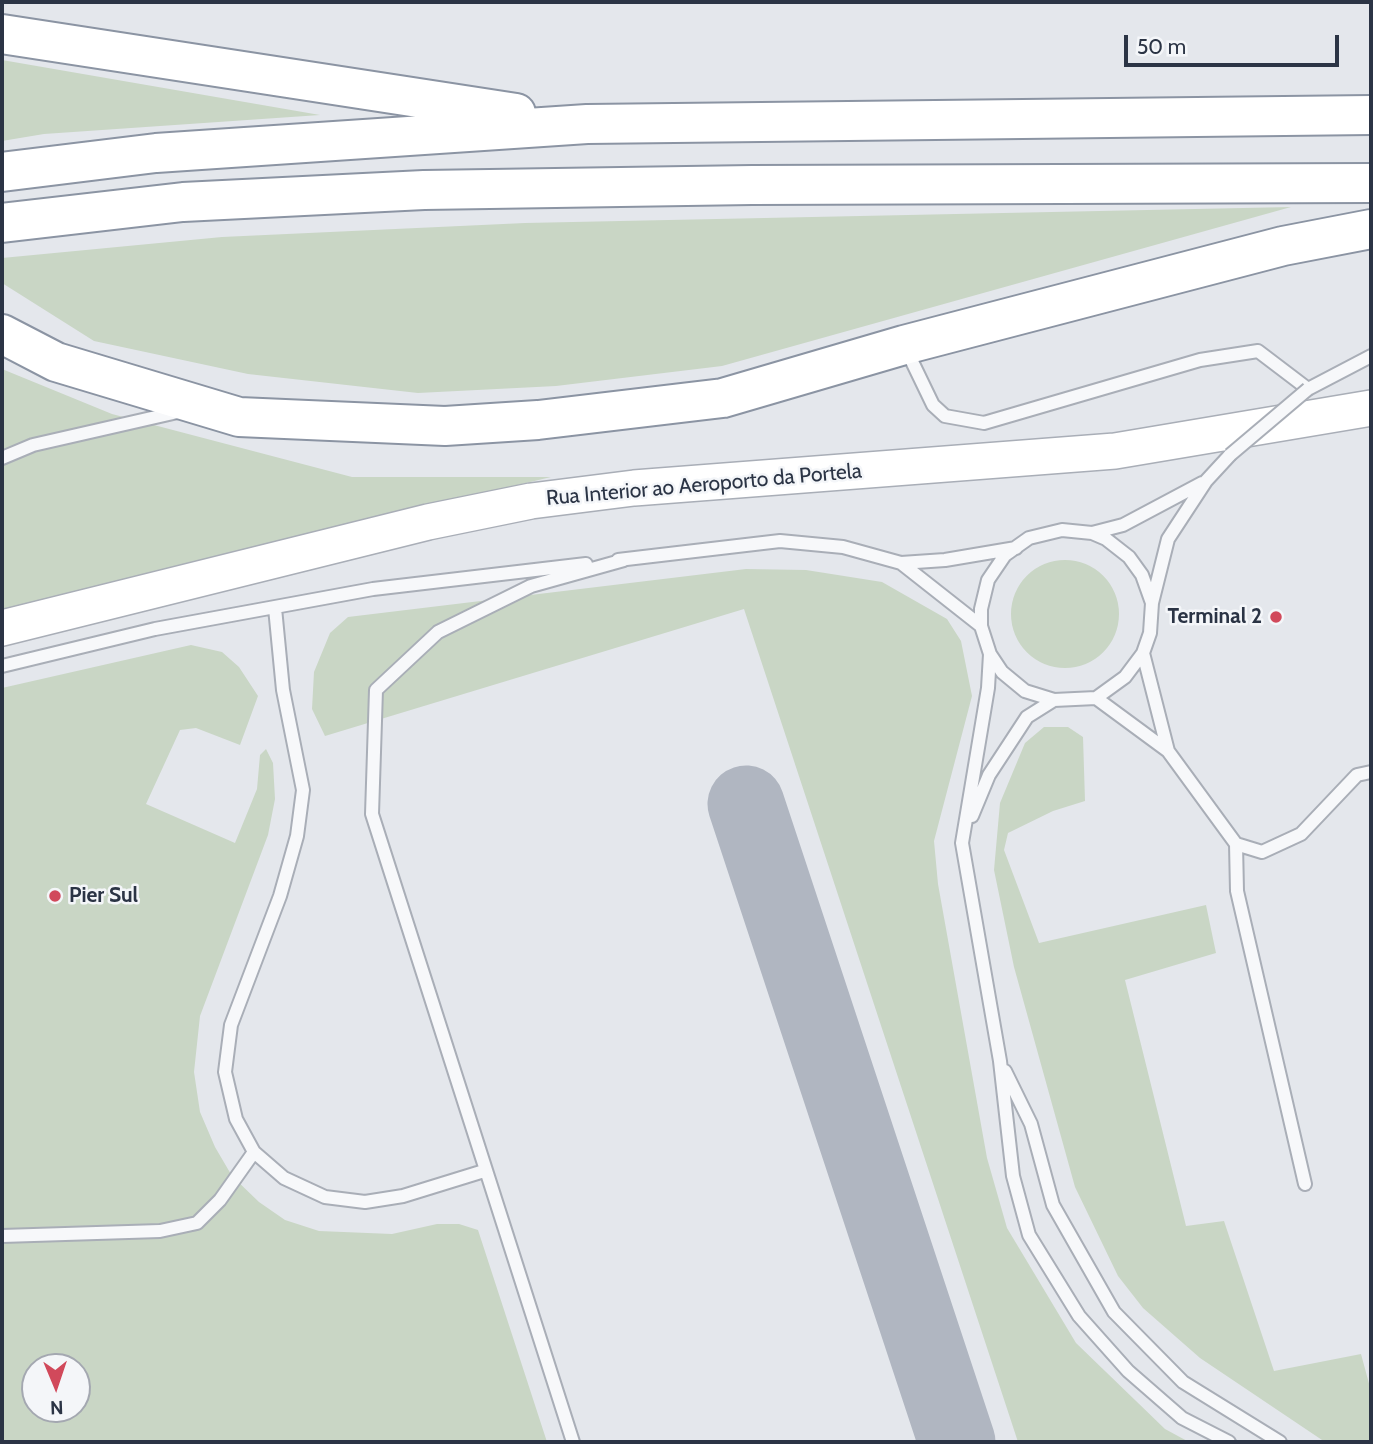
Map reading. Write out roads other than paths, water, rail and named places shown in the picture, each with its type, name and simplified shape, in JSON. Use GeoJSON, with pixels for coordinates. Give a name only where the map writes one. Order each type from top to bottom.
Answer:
{"type":"FeatureCollection","features":[{"type":"Feature","properties":{"kind":"highway"},"geometry":{"type":"LineString","coordinates":[[2,34],[587,124]]}},
{"type":"Feature","properties":{"kind":"highway"},"geometry":{"type":"LineString","coordinates":[[2,172],[156,153],[587,124],[1371,115]]}},
{"type":"Feature","properties":{"kind":"highway"},"geometry":{"type":"LineString","coordinates":[[2,223],[183,202],[424,190],[765,185],[1371,183]]}},
{"type":"Feature","properties":{"kind":"highway"},"geometry":{"type":"LineString","coordinates":[[2,334],[56,362],[239,418],[444,426],[538,420],[723,398],[904,345],[1283,246],[1371,229]]}},
{"type":"Feature","properties":{"kind":"street"},"geometry":{"type":"LineString","coordinates":[[1320,401],[1371,399]]}},
{"type":"Feature","properties":{"kind":"street"},"geometry":{"type":"LineString","coordinates":[[1320,401],[1371,408]]}},
{"type":"Feature","properties":{"kind":"street","name":"Rua Interior ao Aeroporto da Portela"},"geometry":{"type":"LineString","coordinates":[[2,628],[428,522],[531,501],[634,488],[1115,451],[1222,435],[1320,401]]}},
{"type":"Feature","properties":{"kind":"lane"},"geometry":{"type":"LineString","coordinates":[[904,345],[933,405],[945,416],[984,422],[1200,360],[1258,351],[1320,401]]}},
{"type":"Feature","properties":{"kind":"lane"},"geometry":{"type":"LineString","coordinates":[[1152,603],[1142,575],[1129,557],[1106,539],[1092,533],[1062,530],[1029,538],[1005,555],[988,580],[981,609],[981,626],[990,654],[1002,672],[1025,691],[1054,700],[1096,698],[1125,677],[1143,653],[1150,633],[1152,603],[1168,539],[1206,481],[1230,455],[1320,401],[1371,356]]}},
{"type":"Feature","properties":{"kind":"lane"},"geometry":{"type":"LineString","coordinates":[[2,458],[33,445],[203,406]]}},
{"type":"Feature","properties":{"kind":"lane"},"geometry":{"type":"LineString","coordinates":[[1092,533],[1123,525],[1206,481]]}},
{"type":"Feature","properties":{"kind":"lane"},"geometry":{"type":"LineString","coordinates":[[2,666],[155,629],[373,589],[780,541],[843,547],[901,563],[945,560],[1016,548]]}},
{"type":"Feature","properties":{"kind":"lane"},"geometry":{"type":"LineString","coordinates":[[573,1442],[484,1171],[372,814],[376,690],[438,632],[531,586],[624,560]]}},
{"type":"Feature","properties":{"kind":"lane"},"geometry":{"type":"LineString","coordinates":[[901,563],[981,626]]}},
{"type":"Feature","properties":{"kind":"lane"},"geometry":{"type":"LineString","coordinates":[[275,608],[283,690],[303,790],[297,836],[229,1037],[225,1072],[236,1119],[254,1152],[284,1178],[325,1197],[365,1202],[403,1196],[484,1171]]}},
{"type":"Feature","properties":{"kind":"lane"},"geometry":{"type":"LineString","coordinates":[[1143,653],[1168,751]]}},
{"type":"Feature","properties":{"kind":"lane"},"geometry":{"type":"LineString","coordinates":[[990,654],[988,688],[962,843],[1000,1061],[1013,1176],[1029,1236],[1079,1316],[1128,1371],[1182,1418],[1229,1442]]}},
{"type":"Feature","properties":{"kind":"lane"},"geometry":{"type":"LineString","coordinates":[[1096,698],[1168,751],[1236,844],[1237,891],[1305,1184]]}},
{"type":"Feature","properties":{"kind":"lane"},"geometry":{"type":"LineString","coordinates":[[962,843],[989,775],[1027,717],[1054,700]]}},
{"type":"Feature","properties":{"kind":"lane"},"geometry":{"type":"LineString","coordinates":[[1236,844],[1262,852],[1301,834],[1357,775],[1371,772]]}},
{"type":"Feature","properties":{"kind":"lane"},"geometry":{"type":"LineString","coordinates":[[1000,1061],[1031,1124],[1053,1205],[1114,1312],[1183,1382],[1280,1442]]}},
{"type":"Feature","properties":{"kind":"lane"},"geometry":{"type":"LineString","coordinates":[[2,1236],[160,1231],[197,1223],[220,1200],[254,1152]]}},
{"type":"Feature","properties":{"kind":"place","name":"Terminal 2"},"geometry":{"type":"Point","coordinates":[1276,617]}},
{"type":"Feature","properties":{"kind":"place","name":"Pier Sul"},"geometry":{"type":"Point","coordinates":[55,896]}}]}
